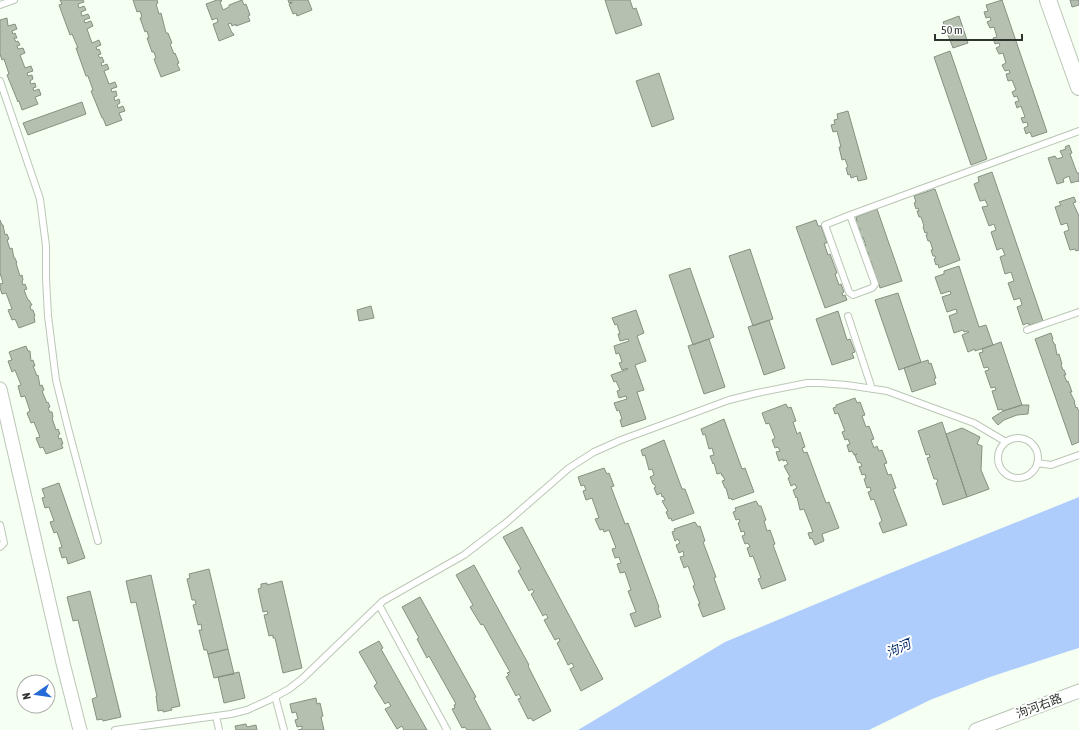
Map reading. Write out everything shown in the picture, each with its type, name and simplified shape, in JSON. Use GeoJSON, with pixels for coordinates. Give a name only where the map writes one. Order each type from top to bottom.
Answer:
{"type":"FeatureCollection","features":[{"type":"Feature","properties":{"kind":"street"},"geometry":{"type":"LineString","coordinates":[[1048,0],[1079,87]]}},
{"type":"Feature","properties":{"kind":"street"},"geometry":{"type":"LineString","coordinates":[[0,389],[63,663],[80,730]]}},
{"type":"Feature","properties":{"kind":"street","name":"泃河右路"},"geometry":{"type":"LineString","coordinates":[[976,730],[1079,691]]}},
{"type":"Feature","properties":{"kind":"lane"},"geometry":{"type":"LineString","coordinates":[[0,5],[14,0]]}},
{"type":"Feature","properties":{"kind":"lane"},"geometry":{"type":"LineString","coordinates":[[0,81],[40,199],[46,246],[48,316],[56,380],[98,541]]}},
{"type":"Feature","properties":{"kind":"lane"},"geometry":{"type":"LineString","coordinates":[[850,215],[875,284],[872,288],[852,295],[849,292],[825,225],[850,215],[1079,132]]}},
{"type":"Feature","properties":{"kind":"lane"},"geometry":{"type":"LineString","coordinates":[[1027,330],[1079,312]]}},
{"type":"Feature","properties":{"kind":"lane"},"geometry":{"type":"LineString","coordinates":[[848,316],[872,389]]}},
{"type":"Feature","properties":{"kind":"lane"},"geometry":{"type":"LineString","coordinates":[[116,730],[150,728],[248,710],[276,696],[302,679],[383,601],[464,555],[507,522],[569,468],[594,452],[621,440],[729,400],[789,386],[820,383],[887,391],[974,424],[1006,442]]}},
{"type":"Feature","properties":{"kind":"lane"},"geometry":{"type":"LineString","coordinates":[[1016,438],[1022,438],[1028,441],[1036,450],[1037,463],[1035,469],[1025,477],[1019,478],[1008,476],[1000,468],[998,458],[1000,449],[1006,442],[1016,438]]}},
{"type":"Feature","properties":{"kind":"lane"},"geometry":{"type":"LineString","coordinates":[[1037,463],[1051,465],[1079,455]]}},
{"type":"Feature","properties":{"kind":"lane"},"geometry":{"type":"LineString","coordinates":[[0,525],[4,543],[0,547]]}},
{"type":"Feature","properties":{"kind":"lane"},"geometry":{"type":"LineString","coordinates":[[379,605],[447,730]]}},
{"type":"Feature","properties":{"kind":"lane"},"geometry":{"type":"LineString","coordinates":[[276,696],[284,730]]}},
{"type":"Feature","properties":{"kind":"lane"},"geometry":{"type":"LineString","coordinates":[[216,716],[219,730]]}},
{"type":"Feature","properties":{"kind":"water","name":"泃河"},"geometry":{"type":"Polygon","coordinates":[[[1079,497],[1079,648],[990,677],[930,700],[869,730],[578,730],[725,642],[1079,497]]]}},
{"type":"Feature","properties":{"kind":"building"},"geometry":{"type":"Polygon","coordinates":[[[60,0],[83,0],[84,2],[78,4],[79,8],[84,6],[86,10],[81,12],[82,16],[88,14],[90,18],[84,20],[85,23],[91,21],[93,26],[87,29],[92,43],[99,40],[101,45],[96,47],[97,50],[99,49],[101,54],[98,55],[100,58],[102,57],[104,62],[101,63],[102,66],[107,64],[109,69],[104,71],[109,84],[115,82],[117,87],[111,89],[112,92],[116,91],[117,96],[114,97],[115,101],[119,99],[120,103],[117,105],[118,108],[123,106],[125,111],[119,113],[122,120],[106,126],[91,91],[93,90],[88,76],[86,76],[76,48],[78,48],[72,34],[70,35],[59,5],[62,4],[60,0]]]}},
{"type":"Feature","properties":{"kind":"building"},"geometry":{"type":"Polygon","coordinates":[[[133,0],[157,0],[158,3],[156,4],[159,14],[161,13],[166,33],[168,33],[172,43],[170,44],[179,63],[177,64],[180,70],[161,77],[154,59],[156,58],[154,52],[152,52],[147,38],[149,38],[147,31],[145,32],[140,18],[142,17],[140,11],[137,12],[133,0]]]}},
{"type":"Feature","properties":{"kind":"building"},"geometry":{"type":"Polygon","coordinates":[[[217,0],[222,1],[220,2],[223,10],[229,7],[229,5],[242,0],[244,5],[246,4],[250,15],[248,16],[250,21],[236,26],[236,24],[232,26],[231,23],[228,24],[234,35],[219,41],[213,24],[218,22],[217,18],[212,20],[206,4],[217,0]]]}},
{"type":"Feature","properties":{"kind":"building"},"geometry":{"type":"Polygon","coordinates":[[[288,0],[308,0],[312,10],[297,16],[296,13],[293,14],[289,4],[292,2],[289,3],[288,0]]]}},
{"type":"Feature","properties":{"kind":"building"},"geometry":{"type":"Polygon","coordinates":[[[605,0],[630,0],[633,9],[636,8],[642,25],[616,34],[605,0]]]}},
{"type":"Feature","properties":{"kind":"building"},"geometry":{"type":"Polygon","coordinates":[[[1002,0],[1047,132],[1032,137],[1030,132],[1026,134],[1024,128],[1028,126],[1027,122],[1023,123],[1021,118],[1025,117],[1021,106],[1017,108],[1015,102],[1019,101],[1017,96],[1014,97],[1012,92],[1016,90],[1012,80],[1008,81],[1006,74],[1010,73],[1009,70],[1005,71],[1002,65],[1006,63],[1003,53],[999,54],[996,48],[1000,46],[999,43],[995,44],[993,38],[997,37],[994,27],[990,28],[987,22],[991,20],[990,17],[986,18],[984,12],[988,11],[986,5],[1002,0]]]}},
{"type":"Feature","properties":{"kind":"building"},"geometry":{"type":"Polygon","coordinates":[[[1070,0],[1079,0],[1079,5],[1072,7],[1070,0]]]}},
{"type":"Feature","properties":{"kind":"building"},"geometry":{"type":"Polygon","coordinates":[[[959,16],[968,43],[953,48],[943,22],[959,16]]]}},
{"type":"Feature","properties":{"kind":"building"},"geometry":{"type":"Polygon","coordinates":[[[7,18],[8,26],[15,24],[17,29],[12,31],[13,34],[15,33],[17,38],[14,38],[20,45],[17,46],[18,49],[23,48],[25,53],[20,55],[25,68],[31,66],[33,71],[27,73],[28,76],[32,75],[33,79],[30,81],[31,84],[35,83],[36,87],[33,88],[34,91],[39,89],[41,95],[35,97],[38,104],[22,110],[7,75],[9,74],[4,59],[2,60],[0,54],[0,20],[7,18]]]}},
{"type":"Feature","properties":{"kind":"building"},"geometry":{"type":"Polygon","coordinates":[[[950,51],[987,159],[971,165],[934,57],[950,51]]]}},
{"type":"Feature","properties":{"kind":"building"},"geometry":{"type":"Polygon","coordinates":[[[659,73],[674,119],[652,127],[636,81],[659,73]]]}},
{"type":"Feature","properties":{"kind":"building"},"geometry":{"type":"Polygon","coordinates":[[[82,102],[86,114],[28,135],[23,123],[82,102]]]}},
{"type":"Feature","properties":{"kind":"building"},"geometry":{"type":"Polygon","coordinates":[[[848,111],[867,179],[858,181],[857,176],[851,178],[850,174],[848,175],[846,168],[848,167],[845,159],[842,160],[839,147],[841,147],[837,131],[833,132],[831,125],[835,124],[834,120],[838,119],[837,114],[848,111]]]}},
{"type":"Feature","properties":{"kind":"building"},"geometry":{"type":"Polygon","coordinates":[[[1069,145],[1072,153],[1070,154],[1077,173],[1079,173],[1079,182],[1071,183],[1069,176],[1063,179],[1064,182],[1057,184],[1048,158],[1055,156],[1057,159],[1063,157],[1060,151],[1066,149],[1065,147],[1069,145]]]}},
{"type":"Feature","properties":{"kind":"building"},"geometry":{"type":"Polygon","coordinates":[[[992,172],[1043,321],[1023,325],[1017,307],[1022,305],[1020,298],[1014,300],[1008,283],[1014,281],[1011,272],[1005,274],[1000,257],[1005,255],[1002,248],[997,250],[991,232],[996,230],[994,224],[989,226],[982,207],[988,206],[985,200],[980,201],[974,184],[979,182],[978,177],[992,172]]]}},
{"type":"Feature","properties":{"kind":"building"},"geometry":{"type":"Polygon","coordinates":[[[935,189],[960,260],[939,268],[938,264],[936,265],[934,259],[936,258],[933,256],[930,241],[928,241],[926,235],[927,232],[925,233],[921,217],[919,217],[917,211],[919,211],[918,208],[916,209],[914,203],[916,202],[914,196],[935,189]]]}},
{"type":"Feature","properties":{"kind":"building"},"geometry":{"type":"Polygon","coordinates":[[[1074,197],[1076,202],[1073,203],[1079,216],[1079,250],[1076,251],[1075,249],[1070,250],[1064,232],[1069,230],[1067,223],[1061,225],[1055,207],[1061,205],[1059,202],[1074,197]]]}},
{"type":"Feature","properties":{"kind":"building"},"geometry":{"type":"Polygon","coordinates":[[[877,209],[902,281],[880,288],[875,279],[877,279],[876,276],[874,277],[872,271],[874,270],[871,261],[869,262],[867,256],[869,255],[868,252],[866,253],[864,247],[866,246],[863,237],[861,238],[859,232],[860,228],[858,229],[856,223],[856,217],[877,209]]]}},
{"type":"Feature","properties":{"kind":"building"},"geometry":{"type":"Polygon","coordinates":[[[0,220],[3,225],[5,235],[7,234],[9,239],[7,240],[10,249],[12,248],[20,276],[22,275],[23,285],[25,284],[27,289],[24,290],[32,305],[30,306],[31,310],[33,310],[35,316],[35,322],[19,328],[15,319],[12,320],[8,310],[12,309],[6,293],[2,294],[0,288],[0,284],[3,283],[0,273],[0,220]]]}},
{"type":"Feature","properties":{"kind":"building"},"geometry":{"type":"Polygon","coordinates":[[[816,220],[818,226],[821,226],[827,243],[824,243],[828,255],[830,254],[837,273],[835,274],[839,285],[841,284],[844,292],[842,293],[843,296],[845,295],[847,300],[825,308],[796,227],[816,220]]]}},
{"type":"Feature","properties":{"kind":"building"},"geometry":{"type":"Polygon","coordinates":[[[750,249],[773,319],[753,326],[729,256],[750,249]]]}},
{"type":"Feature","properties":{"kind":"building"},"geometry":{"type":"Polygon","coordinates":[[[959,266],[979,327],[986,325],[993,345],[975,351],[975,349],[968,352],[962,335],[969,332],[968,331],[964,332],[963,330],[954,333],[949,316],[957,313],[956,309],[947,312],[942,297],[951,294],[950,291],[941,294],[935,277],[944,274],[944,271],[959,266]]]}},
{"type":"Feature","properties":{"kind":"building"},"geometry":{"type":"Polygon","coordinates":[[[690,268],[714,337],[693,345],[669,275],[690,268]]]}},
{"type":"Feature","properties":{"kind":"building"},"geometry":{"type":"Polygon","coordinates":[[[898,293],[921,362],[899,370],[875,300],[898,293]]]}},
{"type":"Feature","properties":{"kind":"building"},"geometry":{"type":"Polygon","coordinates":[[[371,306],[374,318],[359,321],[357,310],[371,306]]]}},
{"type":"Feature","properties":{"kind":"building"},"geometry":{"type":"Polygon","coordinates":[[[636,310],[644,333],[637,336],[646,361],[635,365],[644,390],[637,392],[646,419],[622,427],[620,420],[622,419],[619,410],[617,411],[614,403],[627,399],[626,396],[619,398],[617,391],[620,390],[616,381],[614,382],[611,375],[628,369],[622,370],[619,363],[622,362],[619,353],[616,354],[614,346],[629,341],[628,339],[620,341],[618,334],[620,334],[617,324],[615,325],[612,318],[636,310]]]}},
{"type":"Feature","properties":{"kind":"building"},"geometry":{"type":"Polygon","coordinates":[[[838,311],[847,340],[850,339],[855,352],[852,353],[854,358],[832,365],[816,319],[838,311]]]}},
{"type":"Feature","properties":{"kind":"building"},"geometry":{"type":"Polygon","coordinates":[[[769,320],[785,368],[764,375],[748,327],[769,320]]]}},
{"type":"Feature","properties":{"kind":"building"},"geometry":{"type":"Polygon","coordinates":[[[1051,333],[1057,355],[1059,354],[1061,365],[1066,375],[1064,375],[1072,392],[1070,392],[1079,412],[1079,442],[1072,445],[1035,339],[1051,333]]]}},
{"type":"Feature","properties":{"kind":"building"},"geometry":{"type":"Polygon","coordinates":[[[709,339],[725,387],[704,394],[688,346],[709,339]]]}},
{"type":"Feature","properties":{"kind":"building"},"geometry":{"type":"Polygon","coordinates":[[[1001,342],[1022,405],[1003,411],[1002,409],[998,410],[992,391],[996,390],[995,387],[991,388],[985,371],[989,370],[988,367],[984,368],[979,353],[983,352],[982,349],[1001,342]]]}},
{"type":"Feature","properties":{"kind":"building"},"geometry":{"type":"Polygon","coordinates":[[[26,346],[28,351],[30,351],[31,361],[33,360],[35,366],[33,366],[37,376],[38,375],[40,386],[42,385],[44,390],[42,391],[50,407],[48,408],[50,412],[52,412],[52,418],[56,430],[58,429],[60,434],[58,435],[59,439],[61,438],[63,444],[61,444],[63,448],[46,454],[43,447],[40,448],[36,438],[40,437],[34,422],[31,423],[27,413],[30,411],[25,396],[21,397],[18,386],[21,385],[15,370],[12,372],[8,361],[12,360],[9,352],[26,346]]]}},
{"type":"Feature","properties":{"kind":"building"},"geometry":{"type":"Polygon","coordinates":[[[928,360],[929,364],[931,363],[936,378],[934,379],[936,384],[912,392],[904,368],[928,360]]]}},
{"type":"Feature","properties":{"kind":"building"},"geometry":{"type":"Polygon","coordinates":[[[855,398],[857,403],[860,402],[865,415],[862,416],[866,427],[869,426],[874,439],[871,440],[874,448],[877,446],[879,451],[882,450],[887,463],[884,464],[888,475],[891,474],[896,488],[893,489],[907,525],[883,533],[879,523],[882,521],[874,499],[871,500],[868,492],[871,491],[870,487],[867,488],[864,479],[866,478],[865,474],[862,475],[859,467],[862,466],[860,462],[858,463],[855,455],[857,454],[854,455],[852,451],[849,452],[847,445],[850,444],[848,439],[845,440],[842,432],[845,431],[838,413],[835,414],[833,408],[836,407],[836,405],[855,398]]]}},
{"type":"Feature","properties":{"kind":"building"},"geometry":{"type":"Polygon","coordinates":[[[786,404],[788,408],[791,407],[796,421],[793,422],[797,434],[800,432],[805,447],[802,448],[804,453],[807,452],[826,503],[829,502],[839,528],[822,534],[824,541],[815,545],[812,538],[810,539],[808,533],[813,532],[804,509],[800,510],[797,497],[796,498],[793,490],[797,488],[795,484],[791,486],[788,478],[790,477],[784,466],[788,464],[786,460],[783,461],[783,459],[779,461],[776,452],[780,451],[778,447],[775,448],[772,440],[775,438],[769,423],[766,424],[762,413],[786,404]]]}},
{"type":"Feature","properties":{"kind":"building"},"geometry":{"type":"Polygon","coordinates":[[[1022,405],[1029,405],[1028,414],[1017,415],[1004,420],[998,425],[992,418],[1003,411],[1022,405]]]}},
{"type":"Feature","properties":{"kind":"building"},"geometry":{"type":"Polygon","coordinates":[[[724,419],[742,469],[745,468],[754,492],[732,500],[731,498],[729,499],[722,481],[725,480],[723,476],[721,473],[717,474],[710,456],[714,455],[712,448],[709,449],[705,434],[703,435],[701,429],[724,419]]]}},
{"type":"Feature","properties":{"kind":"building"},"geometry":{"type":"Polygon","coordinates":[[[942,422],[967,497],[943,505],[936,483],[938,482],[937,479],[934,479],[927,458],[930,457],[929,454],[926,455],[918,431],[942,422]]]}},
{"type":"Feature","properties":{"kind":"building"},"geometry":{"type":"Polygon","coordinates":[[[962,428],[980,437],[977,444],[982,446],[981,470],[989,489],[967,497],[946,434],[962,428]]]}},
{"type":"Feature","properties":{"kind":"building"},"geometry":{"type":"Polygon","coordinates":[[[664,440],[682,489],[685,489],[694,513],[672,521],[671,518],[669,519],[666,512],[668,511],[662,501],[665,500],[663,496],[662,497],[661,493],[657,495],[654,488],[656,487],[650,477],[654,475],[652,469],[649,470],[645,455],[643,456],[641,450],[664,440]]]}},
{"type":"Feature","properties":{"kind":"building"},"geometry":{"type":"Polygon","coordinates":[[[604,468],[607,474],[609,473],[614,486],[611,487],[625,524],[628,523],[659,607],[661,617],[635,627],[630,614],[636,612],[628,591],[631,590],[625,572],[620,573],[617,564],[621,563],[619,557],[615,558],[612,549],[616,548],[609,530],[604,532],[603,529],[600,530],[595,519],[599,518],[592,498],[586,500],[583,491],[586,490],[584,485],[581,486],[578,477],[604,468]]]}},
{"type":"Feature","properties":{"kind":"building"},"geometry":{"type":"Polygon","coordinates":[[[59,483],[85,558],[68,564],[66,557],[62,558],[59,548],[62,547],[57,532],[54,533],[50,522],[54,521],[49,507],[45,508],[42,498],[45,497],[42,489],[59,483]]]}},
{"type":"Feature","properties":{"kind":"building"},"geometry":{"type":"Polygon","coordinates":[[[756,501],[759,506],[761,506],[766,520],[764,521],[767,531],[770,530],[775,544],[773,545],[786,580],[762,589],[758,579],[761,578],[753,556],[750,557],[747,548],[750,547],[748,543],[745,544],[742,536],[745,535],[744,531],[741,532],[738,523],[740,522],[739,519],[736,520],[733,512],[736,511],[735,508],[756,501]]]}},
{"type":"Feature","properties":{"kind":"building"},"geometry":{"type":"Polygon","coordinates":[[[695,522],[698,527],[700,526],[705,541],[703,542],[716,577],[714,578],[725,609],[703,617],[693,586],[695,585],[688,566],[684,568],[680,557],[684,556],[683,551],[679,553],[676,545],[680,543],[678,539],[675,541],[672,532],[675,531],[674,529],[695,522]]]}},
{"type":"Feature","properties":{"kind":"building"},"geometry":{"type":"Polygon","coordinates":[[[522,527],[603,679],[581,691],[570,669],[574,667],[572,663],[568,665],[557,643],[560,641],[559,638],[555,640],[544,620],[548,618],[546,614],[543,616],[531,594],[534,592],[532,589],[529,591],[518,571],[521,569],[503,537],[522,527]]]}},
{"type":"Feature","properties":{"kind":"building"},"geometry":{"type":"Polygon","coordinates":[[[474,565],[529,665],[528,666],[551,711],[533,721],[531,718],[528,719],[518,699],[521,698],[519,694],[516,696],[506,677],[509,675],[507,673],[510,672],[483,624],[481,625],[470,607],[473,605],[456,575],[474,565]]]}},
{"type":"Feature","properties":{"kind":"building"},"geometry":{"type":"Polygon","coordinates":[[[209,569],[228,649],[208,654],[207,650],[204,650],[199,630],[202,630],[201,624],[198,625],[193,605],[196,604],[195,600],[192,600],[187,579],[190,578],[189,574],[209,569]]]}},
{"type":"Feature","properties":{"kind":"building"},"geometry":{"type":"Polygon","coordinates":[[[151,575],[180,706],[163,712],[163,710],[158,711],[157,696],[136,602],[131,603],[126,581],[151,575]]]}},
{"type":"Feature","properties":{"kind":"building"},"geometry":{"type":"Polygon","coordinates":[[[282,581],[302,668],[283,673],[275,638],[273,638],[273,635],[269,636],[264,615],[268,614],[267,611],[263,612],[258,589],[261,588],[261,584],[267,583],[267,585],[282,581]]]}},
{"type":"Feature","properties":{"kind":"building"},"geometry":{"type":"Polygon","coordinates":[[[90,591],[121,717],[103,721],[102,719],[97,720],[92,699],[97,697],[78,620],[73,621],[67,597],[90,591]]]}},
{"type":"Feature","properties":{"kind":"building"},"geometry":{"type":"Polygon","coordinates":[[[420,597],[476,697],[474,698],[491,730],[467,730],[465,727],[462,728],[452,709],[455,708],[454,705],[456,704],[429,656],[427,658],[417,639],[419,638],[402,607],[420,597]]]}},
{"type":"Feature","properties":{"kind":"building"},"geometry":{"type":"Polygon","coordinates":[[[379,641],[383,648],[381,649],[427,730],[404,730],[402,726],[397,729],[385,709],[391,706],[388,702],[385,704],[374,686],[377,683],[359,652],[379,641]]]}},
{"type":"Feature","properties":{"kind":"building"},"geometry":{"type":"Polygon","coordinates":[[[228,649],[234,674],[214,678],[208,654],[228,649]]]}},
{"type":"Feature","properties":{"kind":"building"},"geometry":{"type":"Polygon","coordinates":[[[239,672],[245,698],[224,703],[218,677],[239,672]]]}},
{"type":"Feature","properties":{"kind":"building"},"geometry":{"type":"Polygon","coordinates":[[[316,698],[317,704],[320,703],[324,730],[298,730],[302,729],[302,726],[297,727],[295,720],[298,719],[296,712],[292,713],[290,704],[316,698]]]}},
{"type":"Feature","properties":{"kind":"building"},"geometry":{"type":"Polygon","coordinates":[[[246,724],[247,727],[256,725],[257,730],[236,730],[235,726],[246,724]]]}}]}
